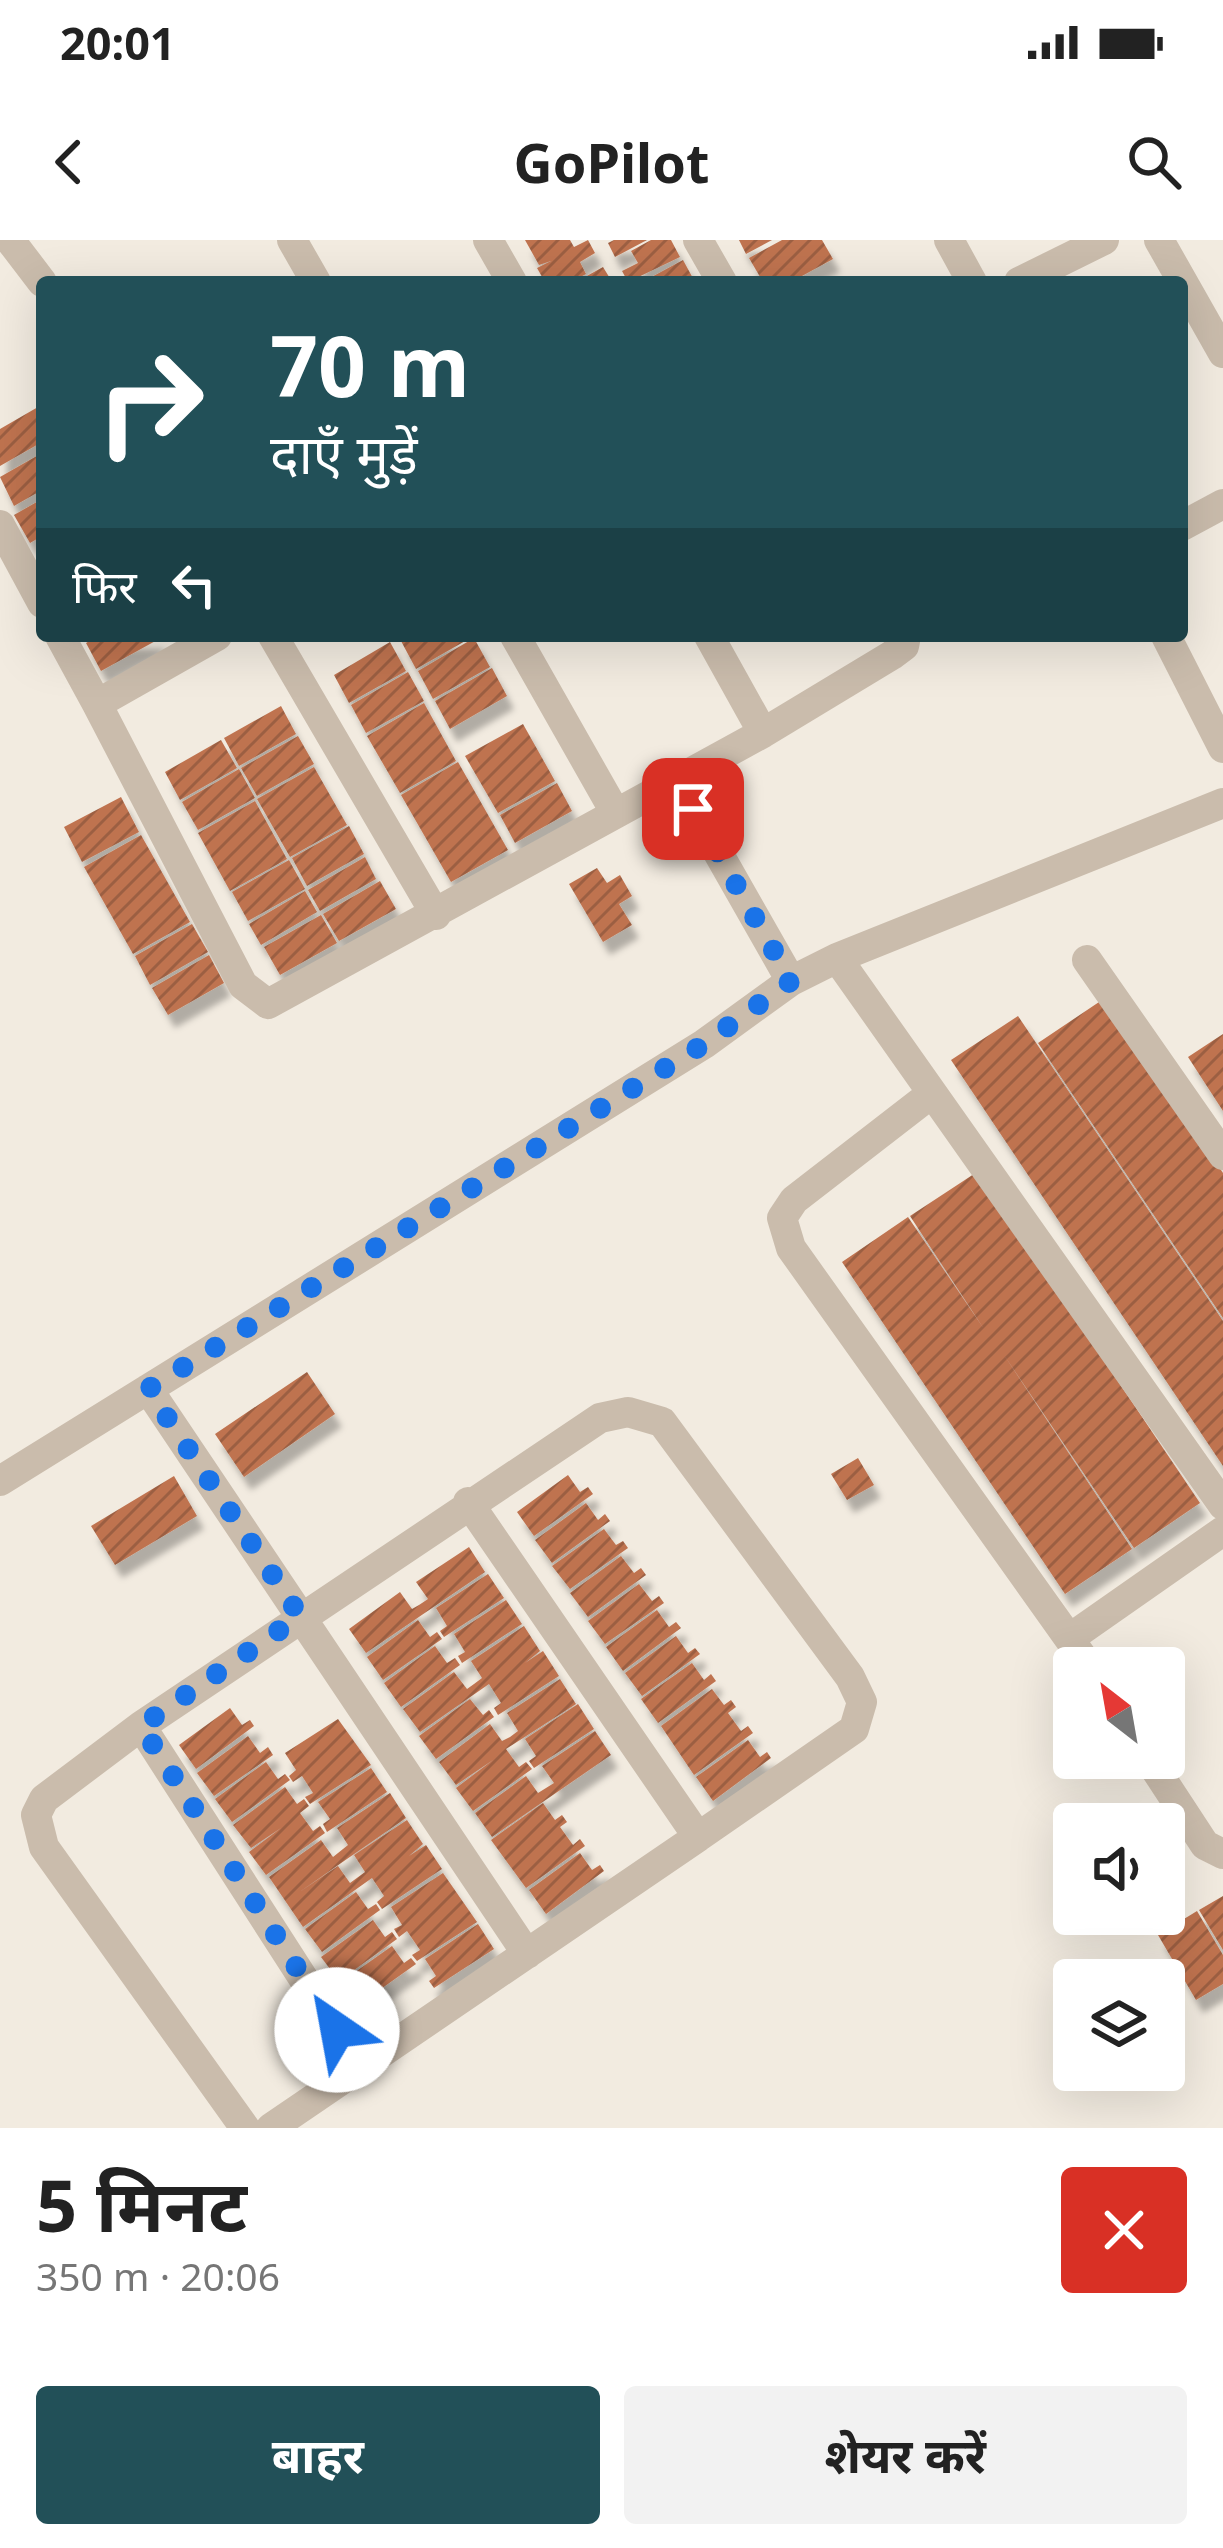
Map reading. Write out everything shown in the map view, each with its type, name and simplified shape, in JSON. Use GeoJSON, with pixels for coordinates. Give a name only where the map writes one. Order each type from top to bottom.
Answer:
{"type":"FeatureCollection","features":[{"type":"Feature","properties":{"kind":"street"},"geometry":{"type":"LineString","coordinates":[[0,248],[10,240],[37,276]]}},
{"type":"Feature","properties":{"kind":"street"},"geometry":{"type":"LineString","coordinates":[[292,240],[313,276]]}},
{"type":"Feature","properties":{"kind":"street"},"geometry":{"type":"LineString","coordinates":[[488,240],[509,276]]}},
{"type":"Feature","properties":{"kind":"street"},"geometry":{"type":"LineString","coordinates":[[698,240],[719,276]]}},
{"type":"Feature","properties":{"kind":"street"},"geometry":{"type":"LineString","coordinates":[[949,240],[969,276]]}},
{"type":"Feature","properties":{"kind":"street"},"geometry":{"type":"LineString","coordinates":[[1031,276],[1104,240]]}},
{"type":"Feature","properties":{"kind":"street"},"geometry":{"type":"LineString","coordinates":[[1159,240],[1179,276]]}},
{"type":"Feature","properties":{"kind":"street"},"geometry":{"type":"LineString","coordinates":[[1188,291],[1223,353]]}},
{"type":"Feature","properties":{"kind":"street"},"geometry":{"type":"LineString","coordinates":[[1188,523],[1223,504]]}},
{"type":"Feature","properties":{"kind":"street"},"geometry":{"type":"LineString","coordinates":[[0,525],[36,592]]}},
{"type":"Feature","properties":{"kind":"street"},"geometry":{"type":"LineString","coordinates":[[63,642],[243,985],[268,1004],[763,733],[892,656],[905,642]]}},
{"type":"Feature","properties":{"kind":"street"},"geometry":{"type":"LineString","coordinates":[[97,704],[206,642]]}},
{"type":"Feature","properties":{"kind":"street"},"geometry":{"type":"LineString","coordinates":[[276,642],[436,915]]}},
{"type":"Feature","properties":{"kind":"street"},"geometry":{"type":"LineString","coordinates":[[518,642],[615,812]]}},
{"type":"Feature","properties":{"kind":"street"},"geometry":{"type":"LineString","coordinates":[[712,642],[763,733]]}},
{"type":"Feature","properties":{"kind":"street"},"geometry":{"type":"LineString","coordinates":[[1169,642],[1220,735]]}},
{"type":"Feature","properties":{"kind":"street"},"geometry":{"type":"LineString","coordinates":[[675,778],[791,981]]}},
{"type":"Feature","properties":{"kind":"street"},"geometry":{"type":"LineString","coordinates":[[0,1480],[704,1044],[791,981],[837,958],[1223,803]]}},
{"type":"Feature","properties":{"kind":"street"},"geometry":{"type":"LineString","coordinates":[[837,958],[1223,1505]]}},
{"type":"Feature","properties":{"kind":"street"},"geometry":{"type":"LineString","coordinates":[[1087,960],[1223,1155]]}},
{"type":"Feature","properties":{"kind":"street"},"geometry":{"type":"LineString","coordinates":[[931,1094],[794,1200],[782,1218],[791,1248],[1076,1647]]}},
{"type":"Feature","properties":{"kind":"street"},"geometry":{"type":"LineString","coordinates":[[148,1389],[527,1954]]}},
{"type":"Feature","properties":{"kind":"street"},"geometry":{"type":"LineString","coordinates":[[245,2128],[44,1847],[36,1815],[44,1799],[300,1616],[600,1418],[628,1412],[662,1421],[850,1677],[862,1702],[854,1729],[271,2128]]}},
{"type":"Feature","properties":{"kind":"street"},"geometry":{"type":"LineString","coordinates":[[467,1502],[698,1837]]}},
{"type":"Feature","properties":{"kind":"street"},"geometry":{"type":"LineString","coordinates":[[1070,1638],[1223,1531]]}},
{"type":"Feature","properties":{"kind":"street"},"geometry":{"type":"LineString","coordinates":[[141,1726],[361,2068]]}},
{"type":"Feature","properties":{"kind":"street"},"geometry":{"type":"LineString","coordinates":[[1162,1779],[1205,1845],[1223,1854]]}},
{"type":"Feature","properties":{"kind":"building"},"geometry":{"type":"Polygon","coordinates":[[[525,240],[570,240],[574,247],[588,240],[595,253],[580,262],[586,274],[582,276],[542,276],[537,268],[551,261],[539,265],[525,240]]]}},
{"type":"Feature","properties":{"kind":"building"},"geometry":{"type":"Polygon","coordinates":[[[647,240],[615,257],[608,243],[647,240]]]}},
{"type":"Feature","properties":{"kind":"building"},"geometry":{"type":"Polygon","coordinates":[[[651,240],[671,240],[680,257],[640,276],[625,276],[622,271],[638,263],[631,251],[651,240]]]}},
{"type":"Feature","properties":{"kind":"building"},"geometry":{"type":"Polygon","coordinates":[[[739,240],[772,240],[746,254],[739,240]]]}},
{"type":"Feature","properties":{"kind":"building"},"geometry":{"type":"Polygon","coordinates":[[[782,240],[822,240],[833,259],[802,276],[760,276],[749,258],[782,240]]]}},
{"type":"Feature","properties":{"kind":"building"},"geometry":{"type":"Polygon","coordinates":[[[683,260],[692,276],[654,276],[683,260]]]}},
{"type":"Feature","properties":{"kind":"building"},"geometry":{"type":"Polygon","coordinates":[[[603,267],[609,276],[587,276],[603,267]]]}},
{"type":"Feature","properties":{"kind":"building"},"geometry":{"type":"Polygon","coordinates":[[[36,408],[36,445],[0,466],[0,429],[36,408]]]}},
{"type":"Feature","properties":{"kind":"building"},"geometry":{"type":"Polygon","coordinates":[[[36,456],[36,493],[14,506],[0,477],[36,456]]]}},
{"type":"Feature","properties":{"kind":"building"},"geometry":{"type":"Polygon","coordinates":[[[36,502],[36,540],[30,543],[14,515],[36,502]]]}},
{"type":"Feature","properties":{"kind":"building"},"geometry":{"type":"Polygon","coordinates":[[[88,642],[154,642],[101,671],[88,642]]]}},
{"type":"Feature","properties":{"kind":"building"},"geometry":{"type":"Polygon","coordinates":[[[390,642],[406,671],[349,703],[334,675],[390,642]]]}},
{"type":"Feature","properties":{"kind":"building"},"geometry":{"type":"Polygon","coordinates":[[[402,642],[463,642],[416,669],[402,642]]]}},
{"type":"Feature","properties":{"kind":"building"},"geometry":{"type":"Polygon","coordinates":[[[467,642],[476,642],[490,667],[433,699],[418,671],[467,642]]]}},
{"type":"Feature","properties":{"kind":"building"},"geometry":{"type":"Polygon","coordinates":[[[492,668],[507,696],[450,729],[435,701],[492,668]]]}},
{"type":"Feature","properties":{"kind":"building"},"geometry":{"type":"Polygon","coordinates":[[[408,672],[424,701],[366,733],[351,705],[408,672]]]}},
{"type":"Feature","properties":{"kind":"building"},"geometry":{"type":"Polygon","coordinates":[[[424,703],[456,761],[400,793],[367,736],[424,703]]]}},
{"type":"Feature","properties":{"kind":"building"},"geometry":{"type":"Polygon","coordinates":[[[281,706],[296,734],[239,766],[224,738],[281,706]]]}},
{"type":"Feature","properties":{"kind":"building"},"geometry":{"type":"Polygon","coordinates":[[[523,724],[555,781],[498,813],[465,756],[523,724]]]}},
{"type":"Feature","properties":{"kind":"building"},"geometry":{"type":"Polygon","coordinates":[[[298,736],[314,764],[257,796],[241,768],[298,736]]]}},
{"type":"Feature","properties":{"kind":"building"},"geometry":{"type":"Polygon","coordinates":[[[221,740],[237,768],[180,800],[165,772],[221,740]]]}},
{"type":"Feature","properties":{"kind":"building"},"geometry":{"type":"Polygon","coordinates":[[[458,762],[508,850],[451,882],[401,795],[458,762]]]}},
{"type":"Feature","properties":{"kind":"building"},"geometry":{"type":"Polygon","coordinates":[[[314,767],[347,825],[290,857],[257,799],[314,767]]]}},
{"type":"Feature","properties":{"kind":"building"},"geometry":{"type":"Polygon","coordinates":[[[239,769],[255,798],[198,830],[182,802],[239,769]]]}},
{"type":"Feature","properties":{"kind":"building"},"geometry":{"type":"Polygon","coordinates":[[[557,783],[572,811],[515,843],[500,815],[557,783]]]}},
{"type":"Feature","properties":{"kind":"building"},"geometry":{"type":"Polygon","coordinates":[[[121,797],[139,832],[82,862],[64,827],[121,797]]]}},
{"type":"Feature","properties":{"kind":"building"},"geometry":{"type":"Polygon","coordinates":[[[255,801],[287,859],[230,891],[198,833],[255,801]]]}},
{"type":"Feature","properties":{"kind":"building"},"geometry":{"type":"Polygon","coordinates":[[[349,826],[364,854],[307,886],[292,858],[349,826]]]}},
{"type":"Feature","properties":{"kind":"building"},"geometry":{"type":"Polygon","coordinates":[[[141,835],[190,922],[133,954],[84,867],[141,835]]]}},
{"type":"Feature","properties":{"kind":"building"},"geometry":{"type":"Polygon","coordinates":[[[365,857],[376,879],[320,911],[308,890],[365,857]]]}},
{"type":"Feature","properties":{"kind":"building"},"geometry":{"type":"Polygon","coordinates":[[[289,860],[305,889],[248,921],[232,892],[289,860]]]}},
{"type":"Feature","properties":{"kind":"building"},"geometry":{"type":"Polygon","coordinates":[[[597,868],[607,883],[620,875],[632,896],[619,904],[632,925],[603,942],[569,884],[597,868]]]}},
{"type":"Feature","properties":{"kind":"building"},"geometry":{"type":"Polygon","coordinates":[[[380,881],[396,909],[339,941],[323,914],[380,881]]]}},
{"type":"Feature","properties":{"kind":"building"},"geometry":{"type":"Polygon","coordinates":[[[305,891],[317,912],[261,945],[249,924],[305,891]]]}},
{"type":"Feature","properties":{"kind":"building"},"geometry":{"type":"Polygon","coordinates":[[[321,915],[337,943],[280,975],[264,947],[321,915]]]}},
{"type":"Feature","properties":{"kind":"building"},"geometry":{"type":"Polygon","coordinates":[[[192,924],[208,952],[150,985],[135,956],[192,924]]]}},
{"type":"Feature","properties":{"kind":"building"},"geometry":{"type":"Polygon","coordinates":[[[209,955],[224,983],[168,1015],[152,988],[209,955]]]}},
{"type":"Feature","properties":{"kind":"building"},"geometry":{"type":"Polygon","coordinates":[[[1105,998],[1223,1173],[1223,1318],[1038,1043],[1105,998]]]}},
{"type":"Feature","properties":{"kind":"building"},"geometry":{"type":"Polygon","coordinates":[[[1018,1016],[1223,1321],[1223,1466],[951,1060],[1018,1016]]]}},
{"type":"Feature","properties":{"kind":"building"},"geometry":{"type":"Polygon","coordinates":[[[1223,1034],[1223,1111],[1188,1057],[1223,1034]]]}},
{"type":"Feature","properties":{"kind":"building"},"geometry":{"type":"Polygon","coordinates":[[[977,1172],[1200,1503],[1134,1548],[1004,1355],[1132,1549],[1065,1594],[842,1262],[908,1217],[984,1329],[910,1216],[977,1172]]]}},
{"type":"Feature","properties":{"kind":"building"},"geometry":{"type":"Polygon","coordinates":[[[307,1372],[335,1414],[244,1477],[215,1434],[307,1372]]]}},
{"type":"Feature","properties":{"kind":"building"},"geometry":{"type":"Polygon","coordinates":[[[858,1458],[874,1485],[847,1500],[831,1474],[858,1458]]]}},
{"type":"Feature","properties":{"kind":"building"},"geometry":{"type":"Polygon","coordinates":[[[568,1475],[580,1492],[588,1487],[593,1494],[534,1536],[517,1512],[568,1475]]]}},
{"type":"Feature","properties":{"kind":"building"},"geometry":{"type":"Polygon","coordinates":[[[174,1476],[197,1516],[115,1565],[91,1526],[174,1476]]]}},
{"type":"Feature","properties":{"kind":"building"},"geometry":{"type":"Polygon","coordinates":[[[586,1503],[598,1520],[605,1514],[610,1521],[552,1563],[535,1540],[586,1503]]]}},
{"type":"Feature","properties":{"kind":"building"},"geometry":{"type":"Polygon","coordinates":[[[604,1529],[616,1545],[623,1541],[628,1548],[570,1589],[552,1566],[604,1529]]]}},
{"type":"Feature","properties":{"kind":"building"},"geometry":{"type":"Polygon","coordinates":[[[469,1547],[485,1572],[366,1653],[349,1629],[400,1592],[412,1609],[428,1599],[416,1582],[469,1547]]]}},
{"type":"Feature","properties":{"kind":"building"},"geometry":{"type":"Polygon","coordinates":[[[621,1556],[634,1573],[641,1568],[646,1575],[588,1617],[570,1593],[621,1556]]]}},
{"type":"Feature","properties":{"kind":"building"},"geometry":{"type":"Polygon","coordinates":[[[488,1574],[504,1598],[444,1637],[440,1631],[447,1626],[436,1608],[488,1574]]]}},
{"type":"Feature","properties":{"kind":"building"},"geometry":{"type":"Polygon","coordinates":[[[639,1584],[652,1601],[659,1596],[664,1603],[605,1644],[588,1621],[639,1584]]]}},
{"type":"Feature","properties":{"kind":"building"},"geometry":{"type":"Polygon","coordinates":[[[506,1600],[522,1624],[462,1663],[458,1656],[465,1652],[454,1634],[506,1600]]]}},
{"type":"Feature","properties":{"kind":"building"},"geometry":{"type":"Polygon","coordinates":[[[657,1610],[669,1627],[676,1622],[681,1628],[623,1671],[606,1647],[657,1610]]]}},
{"type":"Feature","properties":{"kind":"building"},"geometry":{"type":"Polygon","coordinates":[[[418,1620],[430,1637],[437,1632],[442,1639],[383,1680],[367,1657],[418,1620]]]}},
{"type":"Feature","properties":{"kind":"building"},"geometry":{"type":"Polygon","coordinates":[[[524,1626],[540,1651],[525,1663],[543,1651],[559,1676],[498,1715],[494,1708],[501,1703],[489,1684],[420,1732],[403,1709],[454,1672],[467,1689],[482,1678],[471,1661],[524,1626]]]}},
{"type":"Feature","properties":{"kind":"building"},"geometry":{"type":"Polygon","coordinates":[[[676,1636],[688,1653],[695,1648],[700,1654],[642,1696],[625,1673],[676,1636]]]}},
{"type":"Feature","properties":{"kind":"building"},"geometry":{"type":"Polygon","coordinates":[[[435,1646],[447,1663],[455,1658],[460,1665],[401,1707],[384,1683],[435,1646]]]}},
{"type":"Feature","properties":{"kind":"building"},"geometry":{"type":"Polygon","coordinates":[[[692,1663],[704,1680],[711,1674],[716,1681],[658,1723],[641,1699],[692,1663]]]}},
{"type":"Feature","properties":{"kind":"building"},"geometry":{"type":"Polygon","coordinates":[[[560,1679],[576,1704],[506,1749],[519,1767],[526,1762],[532,1769],[473,1811],[456,1788],[493,1760],[456,1785],[439,1762],[490,1724],[502,1741],[510,1737],[518,1731],[507,1713],[560,1679]]]}},
{"type":"Feature","properties":{"kind":"building"},"geometry":{"type":"Polygon","coordinates":[[[712,1689],[724,1705],[731,1700],[736,1707],[728,1713],[741,1731],[748,1726],[753,1733],[694,1775],[661,1726],[712,1689]]]}},
{"type":"Feature","properties":{"kind":"building"},"geometry":{"type":"Polygon","coordinates":[[[470,1699],[483,1715],[489,1710],[494,1717],[436,1759],[419,1736],[470,1699]]]}},
{"type":"Feature","properties":{"kind":"building"},"geometry":{"type":"Polygon","coordinates":[[[578,1704],[594,1729],[534,1768],[529,1761],[536,1756],[525,1739],[578,1704]]]}},
{"type":"Feature","properties":{"kind":"building"},"geometry":{"type":"Polygon","coordinates":[[[230,1708],[242,1725],[250,1720],[254,1726],[196,1769],[179,1745],[230,1708]]]}},
{"type":"Feature","properties":{"kind":"building"},"geometry":{"type":"Polygon","coordinates":[[[338,1719],[371,1765],[310,1804],[305,1797],[313,1793],[302,1776],[293,1782],[289,1776],[296,1770],[285,1753],[338,1719]]]}},
{"type":"Feature","properties":{"kind":"building"},"geometry":{"type":"Polygon","coordinates":[[[595,1731],[611,1755],[492,1837],[475,1813],[526,1776],[538,1793],[554,1783],[542,1766],[595,1731]]]}},
{"type":"Feature","properties":{"kind":"building"},"geometry":{"type":"Polygon","coordinates":[[[248,1736],[260,1753],[268,1747],[273,1755],[214,1796],[197,1773],[248,1736]]]}},
{"type":"Feature","properties":{"kind":"building"},"geometry":{"type":"Polygon","coordinates":[[[748,1740],[760,1757],[767,1752],[771,1758],[713,1801],[696,1777],[748,1740]]]}},
{"type":"Feature","properties":{"kind":"building"},"geometry":{"type":"Polygon","coordinates":[[[266,1762],[278,1779],[285,1774],[290,1780],[232,1822],[215,1799],[266,1762]]]}},
{"type":"Feature","properties":{"kind":"building"},"geometry":{"type":"Polygon","coordinates":[[[371,1768],[387,1792],[327,1832],[323,1824],[330,1819],[318,1802],[371,1768]]]}},
{"type":"Feature","properties":{"kind":"building"},"geometry":{"type":"Polygon","coordinates":[[[285,1787],[297,1804],[304,1799],[309,1806],[300,1813],[313,1831],[320,1826],[325,1833],[266,1875],[249,1852],[281,1828],[251,1848],[233,1825],[285,1787]]]}},
{"type":"Feature","properties":{"kind":"building"},"geometry":{"type":"Polygon","coordinates":[[[390,1793],[406,1818],[298,1893],[338,1866],[350,1883],[365,1872],[354,1855],[407,1820],[423,1844],[409,1856],[426,1845],[442,1869],[382,1909],[377,1902],[384,1896],[372,1878],[303,1927],[269,1877],[321,1840],[333,1857],[348,1845],[337,1828],[390,1793]]]}},
{"type":"Feature","properties":{"kind":"building"},"geometry":{"type":"Polygon","coordinates":[[[543,1803],[555,1820],[562,1815],[567,1822],[560,1827],[573,1845],[580,1839],[585,1846],[526,1888],[491,1840],[543,1803]]]}},
{"type":"Feature","properties":{"kind":"building"},"geometry":{"type":"Polygon","coordinates":[[[580,1853],[592,1870],[600,1865],[604,1871],[546,1914],[529,1890],[580,1853]]]}},
{"type":"Feature","properties":{"kind":"building"},"geometry":{"type":"Polygon","coordinates":[[[443,1873],[477,1922],[417,1961],[412,1955],[420,1950],[407,1931],[399,1937],[394,1929],[402,1925],[391,1907],[443,1873]]]}},
{"type":"Feature","properties":{"kind":"building"},"geometry":{"type":"Polygon","coordinates":[[[356,1892],[368,1909],[376,1904],[380,1910],[322,1952],[305,1929],[356,1892]]]}},
{"type":"Feature","properties":{"kind":"building"},"geometry":{"type":"Polygon","coordinates":[[[1223,1896],[1223,1950],[1199,1910],[1223,1896]]]}},
{"type":"Feature","properties":{"kind":"building"},"geometry":{"type":"Polygon","coordinates":[[[1197,1911],[1223,1955],[1223,1984],[1196,2000],[1185,1981],[1185,1959],[1172,1959],[1158,1935],[1185,1935],[1185,1918],[1197,1911]]]}},
{"type":"Feature","properties":{"kind":"building"},"geometry":{"type":"Polygon","coordinates":[[[373,1920],[385,1937],[392,1932],[397,1939],[339,1981],[321,1957],[373,1920]]]}},
{"type":"Feature","properties":{"kind":"building"},"geometry":{"type":"Polygon","coordinates":[[[478,1924],[494,1949],[434,1988],[429,1981],[436,1976],[425,1959],[478,1924]]]}},
{"type":"Feature","properties":{"kind":"building"},"geometry":{"type":"Polygon","coordinates":[[[392,1946],[404,1963],[411,1958],[416,1964],[357,2006],[341,1982],[392,1946]]]}},
{"type":"Feature","properties":{"kind":"route"},"geometry":{"type":"LineString","coordinates":[[337,2030],[141,1726],[300,1616],[148,1389],[704,1044],[791,981],[693,809]]}}]}
